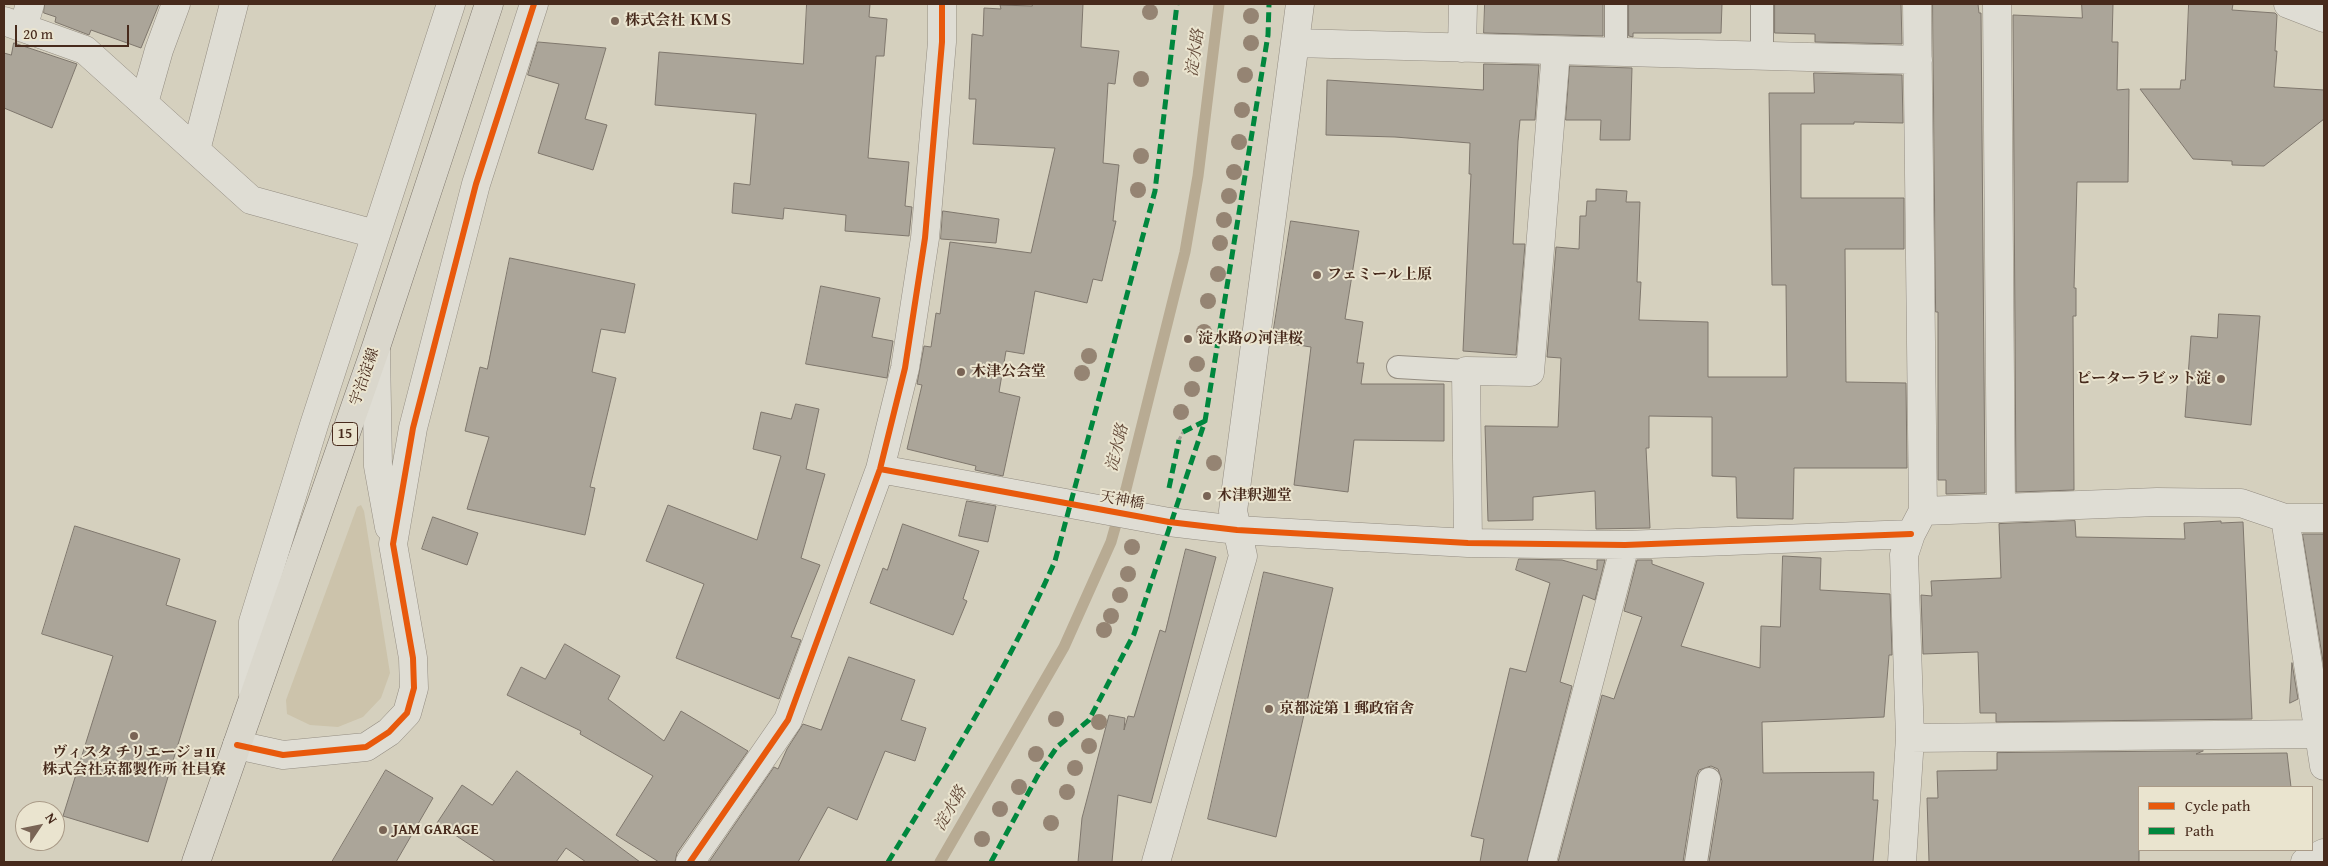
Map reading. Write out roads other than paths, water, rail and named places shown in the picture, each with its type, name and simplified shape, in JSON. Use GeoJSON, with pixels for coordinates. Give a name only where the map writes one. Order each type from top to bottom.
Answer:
{"type":"FeatureCollection","features":[{"type":"Feature","properties":{"kind":"main road","name":"宇治淀線"},"geometry":{"type":"LineString","coordinates":[[196,862],[376,347],[489,4]]}},
{"type":"Feature","properties":{"kind":"street"},"geometry":{"type":"LineString","coordinates":[[144,103],[159,50],[176,4]]}},
{"type":"Feature","properties":{"kind":"street"},"geometry":{"type":"LineString","coordinates":[[196,150],[234,4]]}},
{"type":"Feature","properties":{"kind":"street"},"geometry":{"type":"LineString","coordinates":[[254,697],[253,622],[286,512],[375,234],[451,4]]}},
{"type":"Feature","properties":{"kind":"street"},"geometry":{"type":"LineString","coordinates":[[392,544],[413,428],[473,193],[534,4]]}},
{"type":"Feature","properties":{"kind":"street"},"geometry":{"type":"LineString","coordinates":[[690,862],[788,720],[880,469],[905,368],[925,238],[942,42],[942,4]]}},
{"type":"Feature","properties":{"kind":"street"},"geometry":{"type":"LineString","coordinates":[[1156,862],[1243,556],[1233,511],[1300,4]]}},
{"type":"Feature","properties":{"kind":"street"},"geometry":{"type":"LineString","coordinates":[[1462,48],[1463,4]]}},
{"type":"Feature","properties":{"kind":"street"},"geometry":{"type":"LineString","coordinates":[[1902,862],[1910,738],[1904,555],[1917,523],[1918,4]]}},
{"type":"Feature","properties":{"kind":"street"},"geometry":{"type":"LineString","coordinates":[[1997,4],[2001,508]]}},
{"type":"Feature","properties":{"kind":"street"},"geometry":{"type":"LineString","coordinates":[[2288,4],[2324,18]]}},
{"type":"Feature","properties":{"kind":"street"},"geometry":{"type":"LineString","coordinates":[[19,17],[85,50],[251,200],[375,234]]}},
{"type":"Feature","properties":{"kind":"street"},"geometry":{"type":"LineString","coordinates":[[1295,43],[1918,60]]}},
{"type":"Feature","properties":{"kind":"street"},"geometry":{"type":"LineString","coordinates":[[1468,543],[1466,371],[1530,372],[1556,51]]}},
{"type":"Feature","properties":{"kind":"street"},"geometry":{"type":"LineString","coordinates":[[237,746],[283,755],[366,747],[390,732],[407,713],[414,688],[413,658],[378,466],[376,347]]}},
{"type":"Feature","properties":{"kind":"street","name":"天神橋"},"geometry":{"type":"LineString","coordinates":[[880,469],[1161,521],[1238,530],[1468,543],[1625,546],[1917,523],[2001,508],[2157,502],[2241,503],[2285,518],[2324,518]]}},
{"type":"Feature","properties":{"kind":"street"},"geometry":{"type":"LineString","coordinates":[[2285,518],[2324,766]]}},
{"type":"Feature","properties":{"kind":"street"},"geometry":{"type":"LineString","coordinates":[[1542,862],[1625,546]]}},
{"type":"Feature","properties":{"kind":"street"},"geometry":{"type":"LineString","coordinates":[[1910,738],[2318,734]]}},
{"type":"Feature","properties":{"kind":"street"},"geometry":{"type":"LineString","coordinates":[[2305,862],[2324,853]]}},
{"type":"Feature","properties":{"kind":"lane"},"geometry":{"type":"LineString","coordinates":[[1616,4],[1616,52]]}},
{"type":"Feature","properties":{"kind":"lane"},"geometry":{"type":"LineString","coordinates":[[1762,4],[1762,56]]}},
{"type":"Feature","properties":{"kind":"lane"},"geometry":{"type":"LineString","coordinates":[[1398,367],[1466,371]]}},
{"type":"Feature","properties":{"kind":"lane"},"geometry":{"type":"LineString","coordinates":[[1696,862],[1709,779]]}},
{"type":"Feature","properties":{"kind":"waterway","name":"淀水路"},"geometry":{"type":"LineString","coordinates":[[940,862],[1064,647],[1111,542],[1185,252],[1198,176],[1219,4]]}},
{"type":"Feature","properties":{"kind":"place","name":"株式会社 ＫＭＳ"},"geometry":{"type":"Point","coordinates":[615,21]}},
{"type":"Feature","properties":{"kind":"place","name":"フェミール上原"},"geometry":{"type":"Point","coordinates":[1317,275]}},
{"type":"Feature","properties":{"kind":"place","name":"淀水路の河津桜"},"geometry":{"type":"Point","coordinates":[1188,339]}},
{"type":"Feature","properties":{"kind":"place","name":"木津公会堂"},"geometry":{"type":"Point","coordinates":[961,372]}},
{"type":"Feature","properties":{"kind":"place","name":"ピーターラビット淀"},"geometry":{"type":"Point","coordinates":[2221,379]}},
{"type":"Feature","properties":{"kind":"place","name":"木津釈迦堂"},"geometry":{"type":"Point","coordinates":[1207,496]}},
{"type":"Feature","properties":{"kind":"place","name":"京都淀第１郵政宿舎"},"geometry":{"type":"Point","coordinates":[1269,709]}},
{"type":"Feature","properties":{"kind":"place","name":"ヴィスタ チリエージョⅡ 株式会社京都製作所 社員寮"},"geometry":{"type":"Point","coordinates":[134,736]}},
{"type":"Feature","properties":{"kind":"place","name":"JAM GARAGE"},"geometry":{"type":"Point","coordinates":[383,830]}}]}
